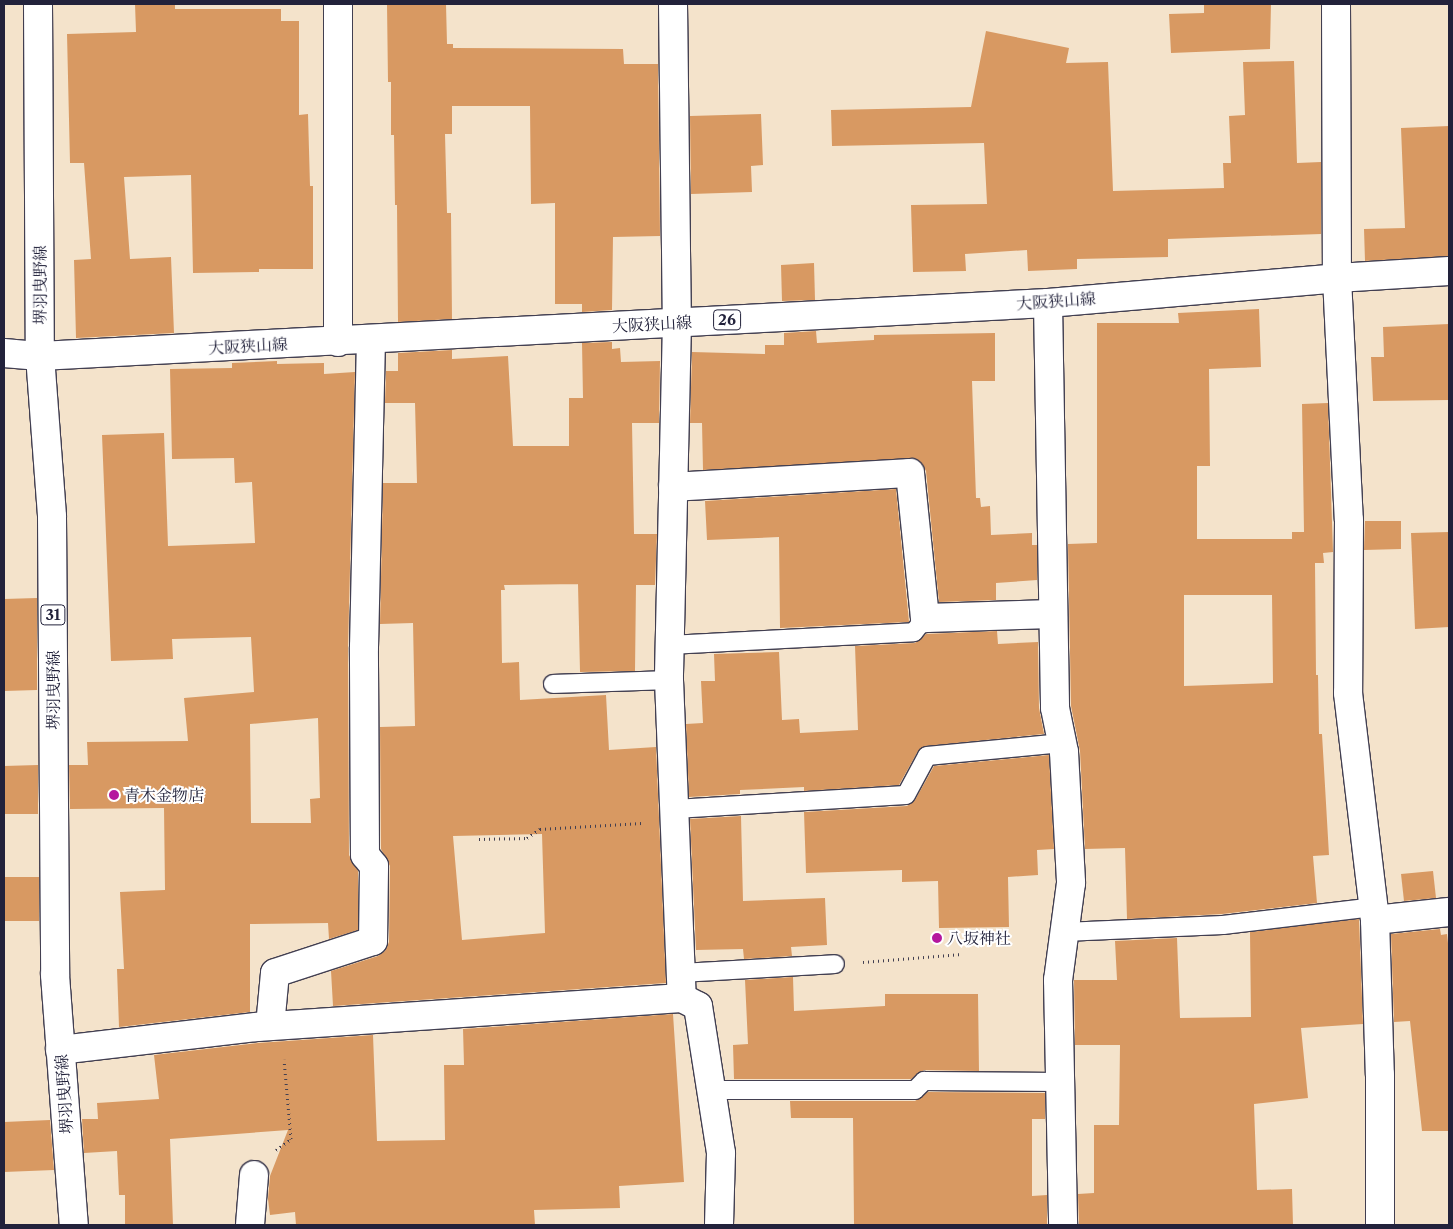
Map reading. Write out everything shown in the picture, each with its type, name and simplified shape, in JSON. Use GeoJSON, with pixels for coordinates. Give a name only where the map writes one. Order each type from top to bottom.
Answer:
{"type":"FeatureCollection","features":[{"type":"Feature","properties":{"kind":"street","name":"堺羽曳野線"},"geometry":{"type":"LineString","coordinates":[[38,4],[40,356],[52,517],[55,975],[74,1225]]}},
{"type":"Feature","properties":{"kind":"street"},"geometry":{"type":"LineString","coordinates":[[338,4],[338,342]]}},
{"type":"Feature","properties":{"kind":"street"},"geometry":{"type":"LineString","coordinates":[[673,4],[677,322],[669,680],[682,985],[698,1006],[721,1153],[720,1225]]}},
{"type":"Feature","properties":{"kind":"street"},"geometry":{"type":"LineString","coordinates":[[1336,4],[1337,278],[1349,520],[1348,693],[1374,913],[1380,1075],[1380,1225]]}},
{"type":"Feature","properties":{"kind":"street","name":"大阪狭山線"},"geometry":{"type":"LineString","coordinates":[[4,353],[40,356],[338,342],[1048,303],[1337,278],[1449,271]]}},
{"type":"Feature","properties":{"kind":"street"},"geometry":{"type":"LineString","coordinates":[[1048,303],[1055,708],[1062,742],[1071,883],[1058,980],[1062,1225]]}},
{"type":"Feature","properties":{"kind":"street"},"geometry":{"type":"LineString","coordinates":[[276,1026],[275,974],[373,941],[374,866],[365,855],[364,647],[370,340]]}},
{"type":"Feature","properties":{"kind":"street"},"geometry":{"type":"LineString","coordinates":[[673,487],[910,473],[925,618],[1053,614]]}},
{"type":"Feature","properties":{"kind":"street"},"geometry":{"type":"LineString","coordinates":[[1374,913],[1449,912]]}},
{"type":"Feature","properties":{"kind":"street"},"geometry":{"type":"LineString","coordinates":[[60,1050],[682,985]]}},
{"type":"Feature","properties":{"kind":"street"},"geometry":{"type":"LineString","coordinates":[[250,1225],[254,1175]]}},
{"type":"Feature","properties":{"kind":"lane"},"geometry":{"type":"LineString","coordinates":[[669,645],[914,632],[925,618]]}},
{"type":"Feature","properties":{"kind":"lane"},"geometry":{"type":"LineString","coordinates":[[553,684],[669,680]]}},
{"type":"Feature","properties":{"kind":"lane"},"geometry":{"type":"LineString","coordinates":[[675,815],[906,795],[927,756],[1062,742]]}},
{"type":"Feature","properties":{"kind":"lane"},"geometry":{"type":"LineString","coordinates":[[1064,932],[1223,925],[1374,913]]}},
{"type":"Feature","properties":{"kind":"lane"},"geometry":{"type":"LineString","coordinates":[[682,985],[835,964]]}},
{"type":"Feature","properties":{"kind":"lane"},"geometry":{"type":"LineString","coordinates":[[711,1090],[916,1090],[924,1081],[1060,1082]]}},
{"type":"Feature","properties":{"kind":"path"},"geometry":{"type":"LineString","coordinates":[[479,839],[527,838],[540,829],[675,815]]}},
{"type":"Feature","properties":{"kind":"path"},"geometry":{"type":"LineString","coordinates":[[835,964],[962,954]]}},
{"type":"Feature","properties":{"kind":"path"},"geometry":{"type":"LineString","coordinates":[[254,1175],[271,1154],[291,1139],[276,1026]]}},
{"type":"Feature","properties":{"kind":"building"},"geometry":{"type":"Polygon","coordinates":[[[135,4],[175,4],[175,9],[281,9],[281,21],[299,21],[299,115],[308,114],[310,186],[313,186],[313,269],[259,269],[259,272],[193,273],[191,175],[124,177],[130,259],[171,257],[174,333],[76,338],[74,260],[91,259],[84,163],[70,163],[67,34],[136,32],[135,4]]]}},
{"type":"Feature","properties":{"kind":"building"},"geometry":{"type":"Polygon","coordinates":[[[387,4],[446,4],[447,44],[453,44],[453,48],[623,49],[624,64],[658,64],[660,236],[613,237],[612,310],[582,312],[582,304],[555,304],[555,203],[531,204],[530,106],[452,106],[452,134],[445,134],[447,213],[451,213],[452,319],[398,322],[397,205],[395,205],[394,135],[391,135],[391,82],[388,82],[387,4]]]}},
{"type":"Feature","properties":{"kind":"building"},"geometry":{"type":"Polygon","coordinates":[[[1204,4],[1271,4],[1270,49],[1171,53],[1169,14],[1204,13],[1204,4]]]}},
{"type":"Feature","properties":{"kind":"building"},"geometry":{"type":"Polygon","coordinates":[[[986,31],[1069,48],[1066,63],[1108,62],[1113,191],[1224,188],[1223,163],[1231,163],[1229,116],[1245,115],[1243,62],[1294,61],[1297,163],[1321,162],[1321,234],[1168,239],[1168,257],[1077,259],[1077,269],[1028,271],[1027,250],[965,254],[966,271],[913,272],[911,205],[987,204],[984,143],[832,146],[831,110],[971,107],[986,31]]]}},
{"type":"Feature","properties":{"kind":"building"},"geometry":{"type":"Polygon","coordinates":[[[761,114],[763,165],[751,166],[752,192],[691,194],[690,116],[761,114]]]}},
{"type":"Feature","properties":{"kind":"building"},"geometry":{"type":"Polygon","coordinates":[[[1449,126],[1449,256],[1365,261],[1364,229],[1405,228],[1401,128],[1449,126]]]}},
{"type":"Feature","properties":{"kind":"building"},"geometry":{"type":"Polygon","coordinates":[[[814,263],[815,300],[782,301],[781,265],[814,263]]]}},
{"type":"Feature","properties":{"kind":"building"},"geometry":{"type":"Polygon","coordinates":[[[1259,309],[1261,367],[1209,369],[1210,466],[1197,466],[1197,539],[1292,539],[1292,532],[1304,532],[1302,404],[1328,403],[1333,552],[1323,553],[1324,563],[1315,563],[1316,675],[1318,675],[1319,734],[1322,734],[1329,855],[1313,856],[1317,903],[1222,914],[1127,919],[1125,848],[1085,849],[1080,751],[1071,706],[1068,544],[1097,543],[1097,323],[1179,323],[1178,313],[1259,309]],[[1184,595],[1184,686],[1273,683],[1272,595],[1184,595]]]}},
{"type":"Feature","properties":{"kind":"building"},"geometry":{"type":"Polygon","coordinates":[[[1449,324],[1449,400],[1373,401],[1371,357],[1384,357],[1383,327],[1449,324]]]}},
{"type":"Feature","properties":{"kind":"building"},"geometry":{"type":"Polygon","coordinates":[[[816,331],[817,343],[874,340],[874,335],[995,333],[995,381],[972,381],[976,498],[980,498],[981,507],[990,506],[991,535],[1032,533],[1032,545],[1037,545],[1037,580],[996,583],[996,600],[939,602],[926,471],[916,459],[703,470],[702,423],[690,423],[692,352],[765,354],[765,345],[784,345],[784,333],[816,331]]]}},
{"type":"Feature","properties":{"kind":"building"},"geometry":{"type":"Polygon","coordinates":[[[612,342],[612,349],[620,348],[621,362],[660,361],[659,423],[632,423],[634,534],[657,534],[655,585],[636,585],[635,671],[580,672],[578,584],[504,585],[505,590],[501,590],[502,663],[519,662],[520,700],[606,695],[609,750],[656,747],[666,983],[333,1006],[331,971],[378,956],[385,951],[389,942],[390,866],[381,849],[380,727],[415,726],[413,623],[380,624],[383,483],[417,483],[415,403],[385,403],[386,371],[398,371],[398,353],[452,350],[452,359],[508,356],[513,446],[569,446],[569,398],[583,398],[582,343],[612,342]],[[542,834],[453,836],[462,940],[545,933],[542,834]]]}},
{"type":"Feature","properties":{"kind":"building"},"geometry":{"type":"Polygon","coordinates":[[[277,361],[277,364],[324,363],[324,374],[355,372],[348,647],[349,855],[358,871],[358,930],[329,939],[328,923],[250,924],[250,1012],[119,1027],[117,969],[124,969],[120,892],[165,890],[164,808],[70,809],[69,765],[88,765],[87,742],[188,741],[184,698],[254,692],[251,637],[172,639],[173,659],[111,661],[102,435],[164,433],[168,546],[255,543],[252,482],[235,483],[234,458],[172,459],[170,369],[232,368],[232,363],[277,361]],[[318,718],[250,724],[251,823],[311,823],[310,799],[320,798],[318,718]]]}},
{"type":"Feature","properties":{"kind":"building"},"geometry":{"type":"Polygon","coordinates":[[[896,489],[909,622],[780,628],[779,537],[707,540],[705,501],[896,489]]]}},
{"type":"Feature","properties":{"kind":"building"},"geometry":{"type":"Polygon","coordinates":[[[1365,521],[1401,521],[1401,549],[1364,550],[1365,521]]]}},
{"type":"Feature","properties":{"kind":"building"},"geometry":{"type":"Polygon","coordinates":[[[1449,532],[1449,627],[1415,629],[1411,533],[1449,532]]]}},
{"type":"Feature","properties":{"kind":"building"},"geometry":{"type":"Polygon","coordinates":[[[37,598],[37,690],[4,691],[4,599],[37,598]]]}},
{"type":"Feature","properties":{"kind":"building"},"geometry":{"type":"Polygon","coordinates":[[[997,631],[998,644],[1038,642],[1039,708],[1044,734],[926,746],[918,751],[899,785],[804,791],[804,787],[740,790],[740,794],[689,797],[686,724],[703,723],[701,681],[715,681],[714,654],[779,652],[782,720],[799,719],[800,733],[858,730],[855,646],[915,643],[926,634],[997,631]]]}},
{"type":"Feature","properties":{"kind":"building"},"geometry":{"type":"Polygon","coordinates":[[[1049,755],[1054,849],[1037,850],[1038,875],[1008,877],[1009,927],[939,928],[938,881],[902,882],[902,870],[806,873],[804,812],[907,806],[915,800],[934,766],[1049,755]]]}},
{"type":"Feature","properties":{"kind":"building"},"geometry":{"type":"Polygon","coordinates":[[[38,765],[38,814],[4,814],[4,766],[38,765]]]}},
{"type":"Feature","properties":{"kind":"building"},"geometry":{"type":"Polygon","coordinates":[[[741,816],[743,901],[825,898],[827,945],[791,947],[792,956],[744,959],[743,949],[696,950],[690,819],[741,816]]]}},
{"type":"Feature","properties":{"kind":"building"},"geometry":{"type":"Polygon","coordinates":[[[1433,871],[1436,898],[1404,901],[1401,874],[1433,871]]]}},
{"type":"Feature","properties":{"kind":"building"},"geometry":{"type":"Polygon","coordinates":[[[4,877],[39,877],[39,921],[4,921],[4,877]]]}},
{"type":"Feature","properties":{"kind":"building"},"geometry":{"type":"Polygon","coordinates":[[[1359,919],[1363,1024],[1301,1028],[1308,1098],[1254,1104],[1257,1190],[1292,1189],[1293,1225],[1079,1225],[1078,1194],[1094,1193],[1094,1125],[1119,1125],[1120,1045],[1075,1045],[1074,980],[1117,980],[1115,941],[1177,938],[1180,1018],[1251,1017],[1250,932],[1359,919]]]}},
{"type":"Feature","properties":{"kind":"building"},"geometry":{"type":"Polygon","coordinates":[[[1440,929],[1441,935],[1447,934],[1449,952],[1449,1131],[1422,1131],[1410,1021],[1394,1022],[1391,934],[1440,929]]]}},
{"type":"Feature","properties":{"kind":"building"},"geometry":{"type":"Polygon","coordinates":[[[793,977],[794,1011],[885,1006],[885,994],[978,994],[979,1071],[924,1070],[911,1079],[734,1079],[733,1045],[748,1044],[745,980],[793,977]]]}},
{"type":"Feature","properties":{"kind":"building"},"geometry":{"type":"Polygon","coordinates":[[[673,1014],[684,1182],[619,1186],[620,1208],[534,1210],[535,1225],[296,1225],[295,1212],[270,1215],[268,1199],[270,1176],[288,1130],[170,1139],[173,1225],[125,1225],[125,1195],[119,1195],[117,1151],[84,1153],[82,1119],[98,1119],[97,1103],[159,1099],[154,1055],[258,1043],[373,1035],[377,1141],[445,1140],[444,1065],[464,1065],[463,1029],[673,1014]]]}},
{"type":"Feature","properties":{"kind":"building"},"geometry":{"type":"Polygon","coordinates":[[[928,1092],[1045,1093],[1045,1119],[1032,1119],[1032,1196],[1047,1195],[1047,1225],[854,1225],[853,1118],[791,1118],[790,1101],[915,1101],[928,1092]]]}},
{"type":"Feature","properties":{"kind":"building"},"geometry":{"type":"Polygon","coordinates":[[[50,1120],[54,1170],[4,1172],[4,1122],[50,1120]]]}},
{"type":"Feature","properties":{"kind":"place","name":"青木金物店"},"geometry":{"type":"Point","coordinates":[114,795]}},
{"type":"Feature","properties":{"kind":"place","name":"八坂神社"},"geometry":{"type":"Point","coordinates":[937,938]}}]}
